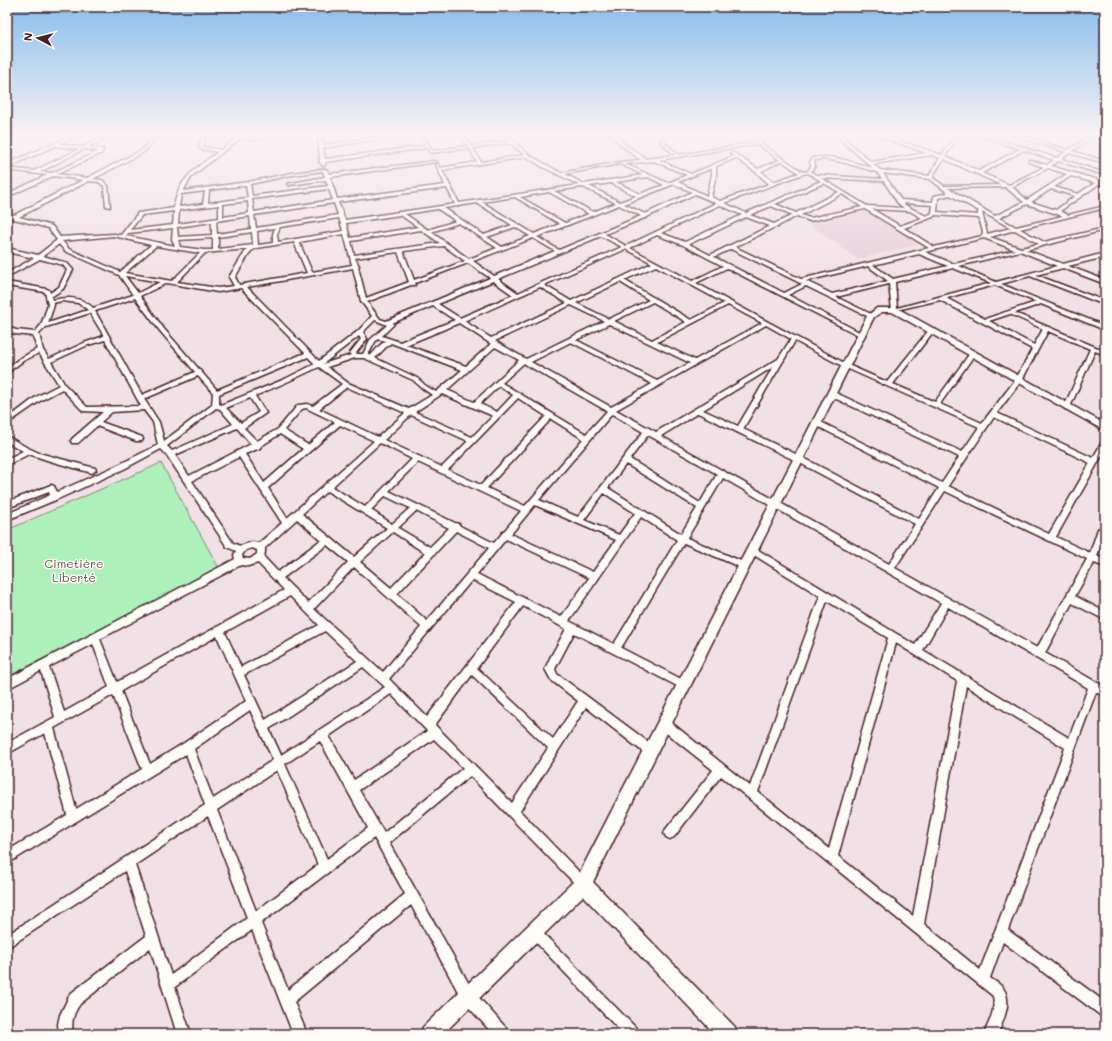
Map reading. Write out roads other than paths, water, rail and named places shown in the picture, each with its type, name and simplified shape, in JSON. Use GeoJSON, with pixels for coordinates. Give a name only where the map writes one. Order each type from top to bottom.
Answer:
{"type":"FeatureCollection","features":[{"type":"Feature","properties":{"kind":"street"},"geometry":{"type":"LineString","coordinates":[[7,196],[35,183]]}},
{"type":"Feature","properties":{"kind":"street"},"geometry":{"type":"LineString","coordinates":[[15,217],[83,183]]}},
{"type":"Feature","properties":{"kind":"street"},"geometry":{"type":"LineString","coordinates":[[102,183],[106,186],[108,206]]}},
{"type":"Feature","properties":{"kind":"street"},"geometry":{"type":"LineString","coordinates":[[178,246],[175,239],[175,226],[178,196],[186,183]]}},
{"type":"Feature","properties":{"kind":"street"},"geometry":{"type":"LineString","coordinates":[[181,193],[248,183],[256,246]]}},
{"type":"Feature","properties":{"kind":"street"},"geometry":{"type":"LineString","coordinates":[[287,193],[289,184],[297,183]]}},
{"type":"Feature","properties":{"kind":"street"},"geometry":{"type":"LineString","coordinates":[[329,183],[354,257],[364,302],[378,320],[391,324],[377,336],[369,346],[365,356]]}},
{"type":"Feature","properties":{"kind":"street"},"geometry":{"type":"LineString","coordinates":[[446,183],[458,205]]}},
{"type":"Feature","properties":{"kind":"street"},"geometry":{"type":"LineString","coordinates":[[577,183],[645,216]]}},
{"type":"Feature","properties":{"kind":"street"},"geometry":{"type":"LineString","coordinates":[[343,222],[602,183]]}},
{"type":"Feature","properties":{"kind":"street"},"geometry":{"type":"LineString","coordinates":[[614,183],[640,196]]}},
{"type":"Feature","properties":{"kind":"street"},"geometry":{"type":"LineString","coordinates":[[663,183],[668,185]]}},
{"type":"Feature","properties":{"kind":"street"},"geometry":{"type":"LineString","coordinates":[[364,302],[673,183]]}},
{"type":"Feature","properties":{"kind":"street"},"geometry":{"type":"LineString","coordinates":[[675,183],[746,215],[776,226]]}},
{"type":"Feature","properties":{"kind":"street"},"geometry":{"type":"LineString","coordinates":[[709,198],[712,183]]}},
{"type":"Feature","properties":{"kind":"street"},"geometry":{"type":"LineString","coordinates":[[402,344],[625,248],[720,203],[776,183]]}},
{"type":"Feature","properties":{"kind":"street"},"geometry":{"type":"LineString","coordinates":[[685,244],[770,204],[820,183]]}},
{"type":"Feature","properties":{"kind":"street"},"geometry":{"type":"LineString","coordinates":[[827,183],[932,248]]}},
{"type":"Feature","properties":{"kind":"street"},"geometry":{"type":"LineString","coordinates":[[886,183],[899,201],[909,210],[926,218]]}},
{"type":"Feature","properties":{"kind":"street"},"geometry":{"type":"LineString","coordinates":[[937,183],[979,209],[1043,244]]}},
{"type":"Feature","properties":{"kind":"street"},"geometry":{"type":"LineString","coordinates":[[1000,183],[1008,186],[1027,202],[1068,216]]}},
{"type":"Feature","properties":{"kind":"street"},"geometry":{"type":"LineString","coordinates":[[943,187],[1008,186],[1015,183]]}},
{"type":"Feature","properties":{"kind":"street"},"geometry":{"type":"LineString","coordinates":[[996,217],[1027,202],[1057,183]]}},
{"type":"Feature","properties":{"kind":"street"},"geometry":{"type":"LineString","coordinates":[[1056,212],[1098,183]]}},
{"type":"Feature","properties":{"kind":"street"},"geometry":{"type":"LineString","coordinates":[[7,275],[39,258],[59,240],[125,234],[335,201],[448,186]]}},
{"type":"Feature","properties":{"kind":"street"},"geometry":{"type":"LineString","coordinates":[[125,234],[140,214],[331,187]]}},
{"type":"Feature","properties":{"kind":"street"},"geometry":{"type":"LineString","coordinates":[[1050,187],[1079,196]]}},
{"type":"Feature","properties":{"kind":"street"},"geometry":{"type":"LineString","coordinates":[[205,205],[207,190]]}},
{"type":"Feature","properties":{"kind":"street"},"geometry":{"type":"LineString","coordinates":[[550,191],[593,214]]}},
{"type":"Feature","properties":{"kind":"street"},"geometry":{"type":"LineString","coordinates":[[386,323],[645,216],[695,192]]}},
{"type":"Feature","properties":{"kind":"street"},"geometry":{"type":"LineString","coordinates":[[710,258],[843,192]]}},
{"type":"Feature","properties":{"kind":"street"},"geometry":{"type":"LineString","coordinates":[[934,213],[937,196],[951,192]]}},
{"type":"Feature","properties":{"kind":"street"},"geometry":{"type":"LineString","coordinates":[[516,196],[566,225]]}},
{"type":"Feature","properties":{"kind":"street"},"geometry":{"type":"LineString","coordinates":[[899,201],[935,204]]}},
{"type":"Feature","properties":{"kind":"street"},"geometry":{"type":"LineString","coordinates":[[478,202],[559,252]]}},
{"type":"Feature","properties":{"kind":"street"},"geometry":{"type":"LineString","coordinates":[[221,203],[222,219]]}},
{"type":"Feature","properties":{"kind":"street"},"geometry":{"type":"LineString","coordinates":[[770,204],[812,220],[868,208],[909,210]]}},
{"type":"Feature","properties":{"kind":"street"},"geometry":{"type":"LineString","coordinates":[[784,295],[804,282],[932,248],[1105,207]]}},
{"type":"Feature","properties":{"kind":"street"},"geometry":{"type":"LineString","coordinates":[[440,208],[502,249]]}},
{"type":"Feature","properties":{"kind":"street"},"geometry":{"type":"LineString","coordinates":[[979,209],[985,232],[984,236]]}},
{"type":"Feature","properties":{"kind":"street"},"geometry":{"type":"LineString","coordinates":[[900,228],[926,218],[934,213],[982,217]]}},
{"type":"Feature","properties":{"kind":"street"},"geometry":{"type":"LineString","coordinates":[[402,214],[517,295]]}},
{"type":"Feature","properties":{"kind":"street"},"geometry":{"type":"LineString","coordinates":[[7,216],[50,226],[67,250],[120,274],[216,290],[356,266]]}},
{"type":"Feature","properties":{"kind":"street"},"geometry":{"type":"LineString","coordinates":[[175,239],[215,236],[341,216]]}},
{"type":"Feature","properties":{"kind":"street"},"geometry":{"type":"LineString","coordinates":[[214,220],[216,251]]}},
{"type":"Feature","properties":{"kind":"street"},"geometry":{"type":"LineString","coordinates":[[348,240],[426,230],[459,221]]}},
{"type":"Feature","properties":{"kind":"street"},"geometry":{"type":"LineString","coordinates":[[483,237],[516,225]]}},
{"type":"Feature","properties":{"kind":"street"},"geometry":{"type":"LineString","coordinates":[[276,244],[275,234],[278,226]]}},
{"type":"Feature","properties":{"kind":"street"},"geometry":{"type":"LineString","coordinates":[[832,296],[1105,229]]}},
{"type":"Feature","properties":{"kind":"street"},"geometry":{"type":"LineString","coordinates":[[125,234],[154,244],[178,246],[204,252],[276,244],[346,232]]}},
{"type":"Feature","properties":{"kind":"street"},"geometry":{"type":"LineString","coordinates":[[656,232],[685,244],[862,335]]}},
{"type":"Feature","properties":{"kind":"street"},"geometry":{"type":"LineString","coordinates":[[601,234],[846,366],[983,426]]}},
{"type":"Feature","properties":{"kind":"street"},"geometry":{"type":"LineString","coordinates":[[984,236],[1105,282]]}},
{"type":"Feature","properties":{"kind":"street"},"geometry":{"type":"LineString","coordinates":[[296,240],[310,275]]}},
{"type":"Feature","properties":{"kind":"street"},"geometry":{"type":"LineString","coordinates":[[120,274],[154,244]]}},
{"type":"Feature","properties":{"kind":"street"},"geometry":{"type":"LineString","coordinates":[[354,257],[444,244]]}},
{"type":"Feature","properties":{"kind":"street"},"geometry":{"type":"LineString","coordinates":[[256,246],[249,250],[232,278],[321,365],[346,384],[473,440]]}},
{"type":"Feature","properties":{"kind":"street"},"geometry":{"type":"LineString","coordinates":[[732,247],[872,316]]}},
{"type":"Feature","properties":{"kind":"street"},"geometry":{"type":"LineString","coordinates":[[7,250],[66,264],[70,270],[62,288],[50,299]]}},
{"type":"Feature","properties":{"kind":"street"},"geometry":{"type":"LineString","coordinates":[[400,250],[413,284]]}},
{"type":"Feature","properties":{"kind":"street"},"geometry":{"type":"LineString","coordinates":[[173,283],[204,252]]}},
{"type":"Feature","properties":{"kind":"street"},"geometry":{"type":"LineString","coordinates":[[919,252],[1105,328]]}},
{"type":"Feature","properties":{"kind":"street"},"geometry":{"type":"LineString","coordinates":[[430,1034],[583,884],[872,316],[880,310],[894,310],[1105,255]]}},
{"type":"Feature","properties":{"kind":"street"},"geometry":{"type":"LineString","coordinates":[[260,547],[410,412],[439,393],[467,369],[492,342],[655,264]]}},
{"type":"Feature","properties":{"kind":"street"},"geometry":{"type":"LineString","coordinates":[[870,265],[892,282],[894,310]]}},
{"type":"Feature","properties":{"kind":"street"},"geometry":{"type":"LineString","coordinates":[[692,283],[727,266]]}},
{"type":"Feature","properties":{"kind":"street"},"geometry":{"type":"LineString","coordinates":[[120,274],[135,296],[216,393],[218,406],[257,446]]}},
{"type":"Feature","properties":{"kind":"street"},"geometry":{"type":"LineString","coordinates":[[1030,274],[1105,303]]}},
{"type":"Feature","properties":{"kind":"street"},"geometry":{"type":"LineString","coordinates":[[620,280],[690,322]]}},
{"type":"Feature","properties":{"kind":"street"},"geometry":{"type":"LineString","coordinates":[[44,326],[135,296],[165,282]]}},
{"type":"Feature","properties":{"kind":"street"},"geometry":{"type":"LineString","coordinates":[[7,284],[47,290],[51,305],[44,326],[36,334]]}},
{"type":"Feature","properties":{"kind":"street"},"geometry":{"type":"LineString","coordinates":[[540,285],[572,303],[694,363]]}},
{"type":"Feature","properties":{"kind":"street"},"geometry":{"type":"LineString","coordinates":[[941,298],[1035,348]]}},
{"type":"Feature","properties":{"kind":"street"},"geometry":{"type":"LineString","coordinates":[[50,299],[75,299],[93,310],[146,408],[156,422],[162,446],[171,454],[230,545],[241,550]]}},
{"type":"Feature","properties":{"kind":"street"},"geometry":{"type":"LineString","coordinates":[[475,405],[524,361],[572,340],[653,300]]}},
{"type":"Feature","properties":{"kind":"street"},"geometry":{"type":"LineString","coordinates":[[985,321],[1040,302]]}},
{"type":"Feature","properties":{"kind":"street"},"geometry":{"type":"LineString","coordinates":[[653,342],[728,303]]}},
{"type":"Feature","properties":{"kind":"street"},"geometry":{"type":"LineString","coordinates":[[434,304],[458,321],[524,361],[1105,692]]}},
{"type":"Feature","properties":{"kind":"street"},"geometry":{"type":"LineString","coordinates":[[894,310],[1105,428]]}},
{"type":"Feature","properties":{"kind":"street"},"geometry":{"type":"LineString","coordinates":[[1009,312],[1105,353]]}},
{"type":"Feature","properties":{"kind":"street"},"geometry":{"type":"LineString","coordinates":[[321,365],[360,332],[375,316]]}},
{"type":"Feature","properties":{"kind":"street"},"geometry":{"type":"LineString","coordinates":[[383,678],[610,410],[766,323]]}},
{"type":"Feature","properties":{"kind":"street"},"geometry":{"type":"LineString","coordinates":[[890,569],[983,426],[1019,380],[1047,328]]}},
{"type":"Feature","properties":{"kind":"street"},"geometry":{"type":"LineString","coordinates":[[7,329],[15,332],[36,334]]}},
{"type":"Feature","properties":{"kind":"street"},"geometry":{"type":"LineString","coordinates":[[889,384],[931,331]]}},
{"type":"Feature","properties":{"kind":"street"},"geometry":{"type":"LineString","coordinates":[[355,356],[354,353],[364,339],[360,332]]}},
{"type":"Feature","properties":{"kind":"street"},"geometry":{"type":"LineString","coordinates":[[36,334],[40,350],[47,362],[63,386],[84,409],[146,408]]}},
{"type":"Feature","properties":{"kind":"street"},"geometry":{"type":"LineString","coordinates":[[377,336],[467,369]]}},
{"type":"Feature","properties":{"kind":"street"},"geometry":{"type":"LineString","coordinates":[[47,362],[86,344],[108,337]]}},
{"type":"Feature","properties":{"kind":"street"},"geometry":{"type":"LineString","coordinates":[[739,430],[794,338]]}},
{"type":"Feature","properties":{"kind":"street"},"geometry":{"type":"LineString","coordinates":[[572,340],[657,384]]}},
{"type":"Feature","properties":{"kind":"street"},"geometry":{"type":"LineString","coordinates":[[372,358],[381,350],[383,345],[391,341]]}},
{"type":"Feature","properties":{"kind":"street"},"geometry":{"type":"LineString","coordinates":[[1067,407],[1094,348]]}},
{"type":"Feature","properties":{"kind":"street"},"geometry":{"type":"LineString","coordinates":[[7,371],[21,360],[40,350]]}},
{"type":"Feature","properties":{"kind":"street"},"geometry":{"type":"LineString","coordinates":[[216,393],[309,354]]}},
{"type":"Feature","properties":{"kind":"street"},"geometry":{"type":"LineString","coordinates":[[936,405],[972,354]]}},
{"type":"Feature","properties":{"kind":"street"},"geometry":{"type":"LineString","coordinates":[[7,516],[55,497],[139,459],[162,446],[218,406],[287,380],[321,365],[355,356],[372,358],[415,379],[424,387],[475,405],[498,415]]}},
{"type":"Feature","properties":{"kind":"street"},"geometry":{"type":"LineString","coordinates":[[655,436],[779,362]]}},
{"type":"Feature","properties":{"kind":"street"},"geometry":{"type":"LineString","coordinates":[[141,398],[199,373]]}},
{"type":"Feature","properties":{"kind":"street"},"geometry":{"type":"LineString","coordinates":[[498,383],[587,438]]}},
{"type":"Feature","properties":{"kind":"street"},"geometry":{"type":"LineString","coordinates":[[314,409],[346,384]]}},
{"type":"Feature","properties":{"kind":"street"},"geometry":{"type":"LineString","coordinates":[[7,422],[38,399],[63,386]]}},
{"type":"Feature","properties":{"kind":"street"},"geometry":{"type":"LineString","coordinates":[[171,454],[239,426],[263,413],[251,394]]}},
{"type":"Feature","properties":{"kind":"street"},"geometry":{"type":"LineString","coordinates":[[832,394],[964,456]]}},
{"type":"Feature","properties":{"kind":"street"},"geometry":{"type":"LineString","coordinates":[[443,471],[517,395]]}},
{"type":"Feature","properties":{"kind":"street"},"geometry":{"type":"LineString","coordinates":[[187,480],[257,446],[280,432],[300,407],[307,406],[526,510]]}},
{"type":"Feature","properties":{"kind":"street"},"geometry":{"type":"LineString","coordinates":[[75,441],[111,409]]}},
{"type":"Feature","properties":{"kind":"street"},"geometry":{"type":"LineString","coordinates":[[698,410],[798,459],[920,523]]}},
{"type":"Feature","properties":{"kind":"street"},"geometry":{"type":"LineString","coordinates":[[992,414],[1095,462]]}},
{"type":"Feature","properties":{"kind":"street"},"geometry":{"type":"LineString","coordinates":[[482,489],[550,415]]}},
{"type":"Feature","properties":{"kind":"street"},"geometry":{"type":"LineString","coordinates":[[263,488],[340,421]]}},
{"type":"Feature","properties":{"kind":"street"},"geometry":{"type":"LineString","coordinates":[[817,422],[944,487],[1105,564]]}},
{"type":"Feature","properties":{"kind":"street"},"geometry":{"type":"LineString","coordinates":[[97,423],[139,439]]}},
{"type":"Feature","properties":{"kind":"street"},"geometry":{"type":"LineString","coordinates":[[579,521],[647,431]]}},
{"type":"Feature","properties":{"kind":"street"},"geometry":{"type":"LineString","coordinates":[[280,432],[309,449]]}},
{"type":"Feature","properties":{"kind":"street"},"geometry":{"type":"LineString","coordinates":[[7,438],[28,452],[50,459],[73,463],[92,470]]}},
{"type":"Feature","properties":{"kind":"street"},"geometry":{"type":"LineString","coordinates":[[1051,538],[1105,444]]}},
{"type":"Feature","properties":{"kind":"street"},"geometry":{"type":"LineString","coordinates":[[7,462],[28,452]]}},
{"type":"Feature","properties":{"kind":"street"},"geometry":{"type":"LineString","coordinates":[[241,454],[286,523]]}},
{"type":"Feature","properties":{"kind":"street"},"geometry":{"type":"LineString","coordinates":[[365,511],[418,458]]}},
{"type":"Feature","properties":{"kind":"street"},"geometry":{"type":"LineString","coordinates":[[625,460],[701,507]]}},
{"type":"Feature","properties":{"kind":"street"},"geometry":{"type":"LineString","coordinates":[[615,650],[722,473]]}},
{"type":"Feature","properties":{"kind":"street"},"geometry":{"type":"LineString","coordinates":[[327,487],[431,552]]}},
{"type":"Feature","properties":{"kind":"street"},"geometry":{"type":"LineString","coordinates":[[7,505],[51,488],[55,497]]}},
{"type":"Feature","properties":{"kind":"street"},"geometry":{"type":"LineString","coordinates":[[603,489],[682,539],[745,566]]}},
{"type":"Feature","properties":{"kind":"street"},"geometry":{"type":"LineString","coordinates":[[384,492],[415,508],[456,526],[495,547]]}},
{"type":"Feature","properties":{"kind":"street"},"geometry":{"type":"LineString","coordinates":[[534,501],[621,539]]}},
{"type":"Feature","properties":{"kind":"street"},"geometry":{"type":"LineString","coordinates":[[308,609],[353,562],[415,508]]}},
{"type":"Feature","properties":{"kind":"street"},"geometry":{"type":"LineString","coordinates":[[563,622],[639,513]]}},
{"type":"Feature","properties":{"kind":"street"},"geometry":{"type":"LineString","coordinates":[[297,514],[392,593],[427,626]]}},
{"type":"Feature","properties":{"kind":"street"},"geometry":{"type":"LineString","coordinates":[[392,593],[456,526]]}},
{"type":"Feature","properties":{"kind":"street"},"geometry":{"type":"LineString","coordinates":[[1039,654],[1092,558],[1101,531],[1105,529]]}},
{"type":"Feature","properties":{"kind":"street"},"geometry":{"type":"LineString","coordinates":[[505,535],[594,577]]}},
{"type":"Feature","properties":{"kind":"street"},"geometry":{"type":"LineString","coordinates":[[278,577],[327,540]]}},
{"type":"Feature","properties":{"kind":"street"},"geometry":{"type":"LineString","coordinates":[[240,561],[238,557],[241,550],[252,545],[260,547]]}},
{"type":"Feature","properties":{"kind":"street"},"geometry":{"type":"LineString","coordinates":[[7,684],[240,561],[251,563],[259,558],[262,553],[260,547]]}},
{"type":"Feature","properties":{"kind":"street"},"geometry":{"type":"LineString","coordinates":[[752,550],[1072,746]]}},
{"type":"Feature","properties":{"kind":"street"},"geometry":{"type":"LineString","coordinates":[[259,558],[308,609],[383,678],[728,1034]]}},
{"type":"Feature","properties":{"kind":"street"},"geometry":{"type":"LineString","coordinates":[[471,575],[684,685]]}},
{"type":"Feature","properties":{"kind":"street"},"geometry":{"type":"LineString","coordinates":[[7,749],[290,591]]}},
{"type":"Feature","properties":{"kind":"street"},"geometry":{"type":"LineString","coordinates":[[752,794],[825,595]]}},
{"type":"Feature","properties":{"kind":"street"},"geometry":{"type":"LineString","coordinates":[[1070,598],[1105,616]]}},
{"type":"Feature","properties":{"kind":"street"},"geometry":{"type":"LineString","coordinates":[[352,788],[431,728],[471,668],[522,601]]}},
{"type":"Feature","properties":{"kind":"street"},"geometry":{"type":"LineString","coordinates":[[917,651],[947,602]]}},
{"type":"Feature","properties":{"kind":"street"},"geometry":{"type":"LineString","coordinates":[[239,673],[326,626]]}},
{"type":"Feature","properties":{"kind":"street"},"geometry":{"type":"LineString","coordinates":[[572,627],[550,669],[554,677],[650,751]]}},
{"type":"Feature","properties":{"kind":"street"},"geometry":{"type":"LineString","coordinates":[[219,630],[279,762],[324,868]]}},
{"type":"Feature","properties":{"kind":"street"},"geometry":{"type":"LineString","coordinates":[[832,858],[893,636]]}},
{"type":"Feature","properties":{"kind":"street"},"geometry":{"type":"LineString","coordinates":[[95,638],[148,772]]}},
{"type":"Feature","properties":{"kind":"street"},"geometry":{"type":"LineString","coordinates":[[263,726],[364,661]]}},
{"type":"Feature","properties":{"kind":"street"},"geometry":{"type":"LineString","coordinates":[[44,665],[61,719]]}},
{"type":"Feature","properties":{"kind":"street"},"geometry":{"type":"LineString","coordinates":[[471,668],[554,748]]}},
{"type":"Feature","properties":{"kind":"street"},"geometry":{"type":"LineString","coordinates":[[917,927],[962,679]]}},
{"type":"Feature","properties":{"kind":"street"},"geometry":{"type":"LineString","coordinates":[[983,980],[1094,686]]}},
{"type":"Feature","properties":{"kind":"street"},"geometry":{"type":"LineString","coordinates":[[7,942],[392,688]]}},
{"type":"Feature","properties":{"kind":"street"},"geometry":{"type":"LineString","coordinates":[[513,812],[584,701]]}},
{"type":"Feature","properties":{"kind":"street"},"geometry":{"type":"LineString","coordinates":[[7,858],[188,747],[252,703]]}},
{"type":"Feature","properties":{"kind":"street"},"geometry":{"type":"LineString","coordinates":[[664,724],[998,992],[1002,999],[1001,1007],[991,1034]]}},
{"type":"Feature","properties":{"kind":"street"},"geometry":{"type":"LineString","coordinates":[[48,726],[73,818]]}},
{"type":"Feature","properties":{"kind":"street"},"geometry":{"type":"LineString","coordinates":[[322,734],[468,996],[502,1034]]}},
{"type":"Feature","properties":{"kind":"street"},"geometry":{"type":"LineString","coordinates":[[188,747],[254,921],[300,1034]]}},
{"type":"Feature","properties":{"kind":"street"},"geometry":{"type":"LineString","coordinates":[[382,842],[471,768]]}},
{"type":"Feature","properties":{"kind":"street"},"geometry":{"type":"LineString","coordinates":[[670,833],[720,769]]}},
{"type":"Feature","properties":{"kind":"street"},"geometry":{"type":"LineString","coordinates":[[168,985],[375,830]]}},
{"type":"Feature","properties":{"kind":"street"},"geometry":{"type":"LineString","coordinates":[[128,862],[184,1034]]}},
{"type":"Feature","properties":{"kind":"street"},"geometry":{"type":"LineString","coordinates":[[286,1000],[412,896]]}},
{"type":"Feature","properties":{"kind":"street"},"geometry":{"type":"LineString","coordinates":[[534,932],[632,1034]]}},
{"type":"Feature","properties":{"kind":"street"},"geometry":{"type":"LineString","coordinates":[[1001,933],[1105,1010]]}},
{"type":"Feature","properties":{"kind":"street"},"geometry":{"type":"LineString","coordinates":[[66,1034],[64,1024],[68,1010],[75,999],[153,938]]}},
{"type":"Feature","properties":{"kind":"park label","name":"Cimetière Liberté"},"geometry":{"type":"Point","coordinates":[74,571]}}]}
